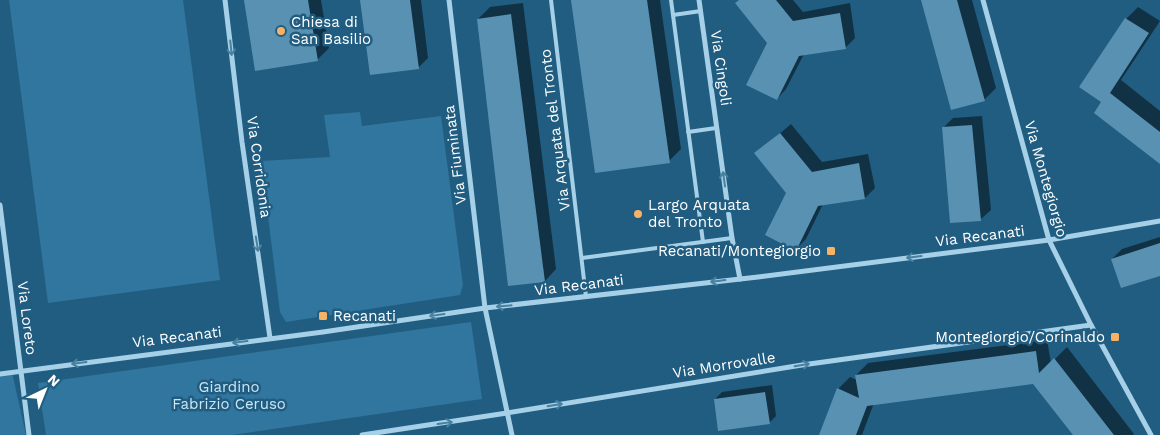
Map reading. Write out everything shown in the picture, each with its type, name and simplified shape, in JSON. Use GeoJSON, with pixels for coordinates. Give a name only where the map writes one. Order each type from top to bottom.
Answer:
{"type":"FeatureCollection","features":[{"type":"Feature","properties":{"kind":"street","name":"Via Corridonia"},"geometry":{"type":"LineString","coordinates":[[226,0],[242,142],[270,338]]}},
{"type":"Feature","properties":{"kind":"street","name":"Via Fiuminata"},"geometry":{"type":"LineString","coordinates":[[449,0],[485,308],[512,435]]}},
{"type":"Feature","properties":{"kind":"street","name":"Via Cingoli"},"geometry":{"type":"LineString","coordinates":[[699,0],[732,238],[740,279]]}},
{"type":"Feature","properties":{"kind":"street","name":"Via Montegiorgio"},"geometry":{"type":"LineString","coordinates":[[983,0],[1049,240],[1091,325],[1151,435]]}},
{"type":"Feature","properties":{"kind":"street","name":"Via Loreto"},"geometry":{"type":"LineString","coordinates":[[0,205],[30,435]]}},
{"type":"Feature","properties":{"kind":"street","name":"Via Recanati"},"geometry":{"type":"LineString","coordinates":[[0,374],[323,332],[485,308],[740,279],[1049,240],[1160,221]]}},
{"type":"Feature","properties":{"kind":"street","name":"Via Morrovalle"},"geometry":{"type":"LineString","coordinates":[[362,435],[802,365],[1091,325]]}},
{"type":"Feature","properties":{"kind":"lane","name":"Via Arquata del Tronto"},"geometry":{"type":"LineString","coordinates":[[551,0],[582,258]]}},
{"type":"Feature","properties":{"kind":"lane"},"geometry":{"type":"LineString","coordinates":[[671,0],[703,242]]}},
{"type":"Feature","properties":{"kind":"lane","name":"Via Cingoli"},"geometry":{"type":"LineString","coordinates":[[673,15],[701,11]]}},
{"type":"Feature","properties":{"kind":"lane","name":"Via Cingoli"},"geometry":{"type":"LineString","coordinates":[[688,132],[716,128]]}},
{"type":"Feature","properties":{"kind":"lane"},"geometry":{"type":"LineString","coordinates":[[586,297],[582,258],[732,238]]}},
{"type":"Feature","properties":{"kind":"green space"},"geometry":{"type":"Polygon","coordinates":[[[9,0],[183,0],[220,280],[48,303],[9,0]]]}},
{"type":"Feature","properties":{"kind":"green space"},"geometry":{"type":"Polygon","coordinates":[[[360,112],[362,126],[441,116],[463,285],[460,295],[286,322],[280,312],[261,161],[330,157],[324,115],[360,112]]]}},
{"type":"Feature","properties":{"kind":"green space","name":"Giardino Fabrizio Ceruso"},"geometry":{"type":"Polygon","coordinates":[[[471,322],[482,399],[232,435],[46,435],[38,383],[471,322]]]}},
{"type":"Feature","properties":{"kind":"green space"},"geometry":{"type":"Polygon","coordinates":[[[12,372],[26,435],[0,435],[0,374],[12,372]]]}},
{"type":"Feature","properties":{"kind":"building","name":"Chiesa di San Basilio"},"geometry":{"type":"Polygon","coordinates":[[[244,0],[308,0],[318,61],[255,71],[244,0]]]}},
{"type":"Feature","properties":{"kind":"building"},"geometry":{"type":"Polygon","coordinates":[[[360,0],[410,0],[419,69],[370,75],[360,0]]]}},
{"type":"Feature","properties":{"kind":"building"},"geometry":{"type":"Polygon","coordinates":[[[571,0],[647,0],[670,163],[595,173],[571,0]]]}},
{"type":"Feature","properties":{"kind":"building"},"geometry":{"type":"Polygon","coordinates":[[[739,0],[776,0],[793,21],[840,13],[846,49],[799,56],[777,100],[746,85],[767,43],[735,3],[739,0]]]}},
{"type":"Feature","properties":{"kind":"building"},"geometry":{"type":"Polygon","coordinates":[[[921,0],[957,0],[985,101],[951,110],[921,0]]]}},
{"type":"Feature","properties":{"kind":"building"},"geometry":{"type":"Polygon","coordinates":[[[511,14],[545,282],[508,286],[477,19],[511,14]]]}},
{"type":"Feature","properties":{"kind":"building"},"geometry":{"type":"Polygon","coordinates":[[[1125,18],[1149,33],[1110,93],[1160,132],[1160,164],[1094,113],[1101,102],[1079,87],[1125,18]]]}},
{"type":"Feature","properties":{"kind":"building"},"geometry":{"type":"Polygon","coordinates":[[[972,125],[981,221],[950,223],[942,127],[972,125]]]}},
{"type":"Feature","properties":{"kind":"building"},"geometry":{"type":"Polygon","coordinates":[[[780,133],[812,172],[859,163],[865,199],[818,206],[796,251],[765,235],[786,193],[754,153],[780,133]]]}},
{"type":"Feature","properties":{"kind":"building"},"geometry":{"type":"Polygon","coordinates":[[[1160,243],[1160,276],[1121,288],[1111,259],[1160,243]]]}},
{"type":"Feature","properties":{"kind":"building"},"geometry":{"type":"Polygon","coordinates":[[[1036,351],[1039,373],[1054,358],[1114,435],[1073,435],[1033,384],[867,406],[856,435],[819,435],[837,388],[859,398],[855,375],[1036,351]]]}},
{"type":"Feature","properties":{"kind":"building"},"geometry":{"type":"Polygon","coordinates":[[[765,392],[770,424],[718,431],[714,399],[765,392]]]}},
{"type":"Feature","properties":{"kind":"place","name":"Chiesa di San Basilio"},"geometry":{"type":"Point","coordinates":[281,31]}},
{"type":"Feature","properties":{"kind":"place","name":"Largo Arquata del Tronto"},"geometry":{"type":"Point","coordinates":[638,214]}},
{"type":"Feature","properties":{"kind":"place","name":"Recanati/Montegiorgio"},"geometry":{"type":"Point","coordinates":[831,251]}},
{"type":"Feature","properties":{"kind":"place","name":"Recanati"},"geometry":{"type":"Point","coordinates":[323,316]}},
{"type":"Feature","properties":{"kind":"place","name":"Montegiorgio/Corinaldo"},"geometry":{"type":"Point","coordinates":[1115,337]}}]}
